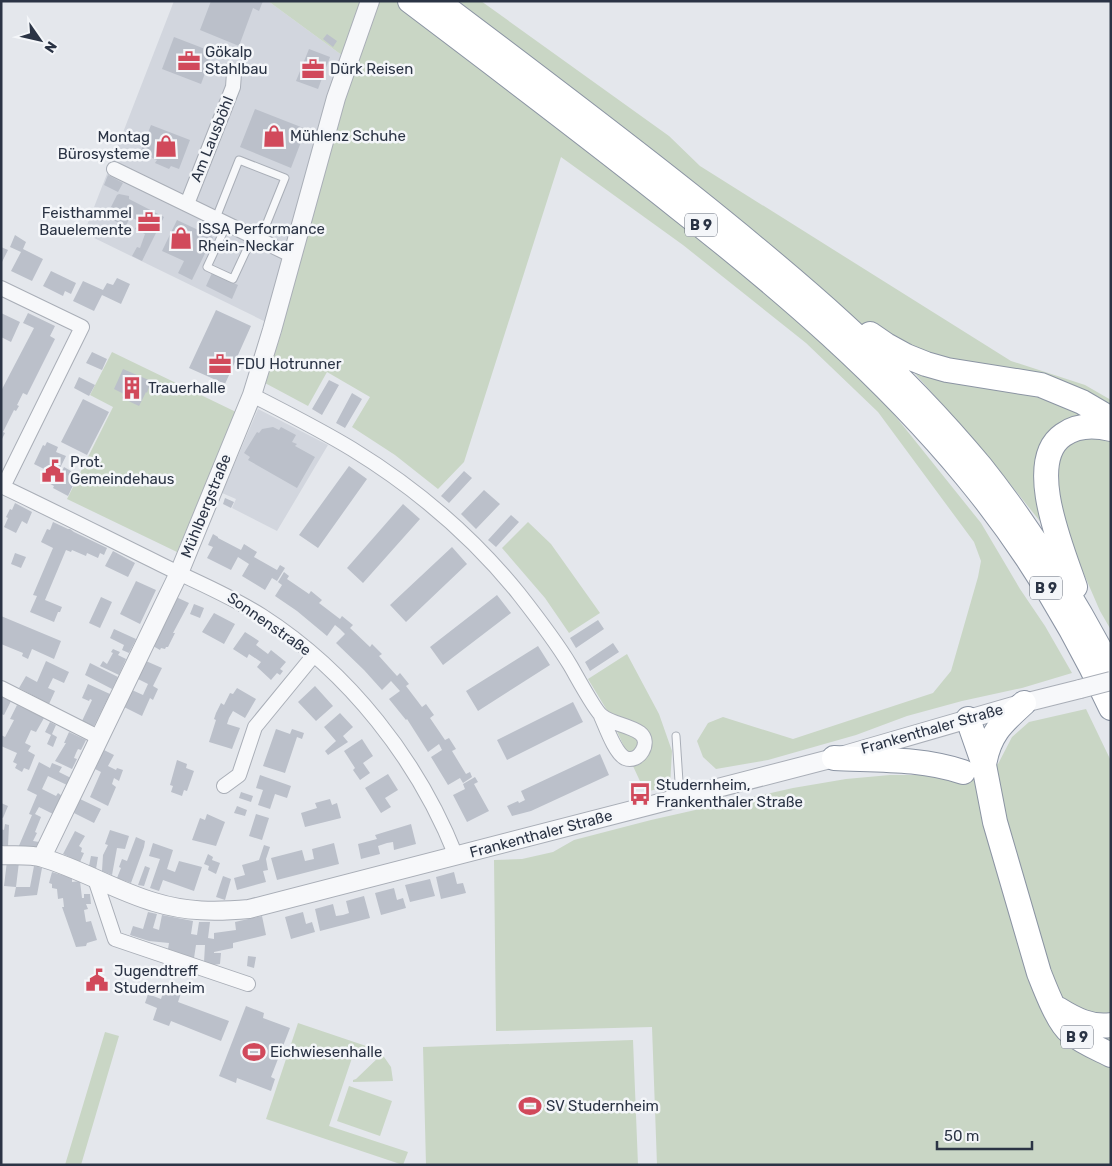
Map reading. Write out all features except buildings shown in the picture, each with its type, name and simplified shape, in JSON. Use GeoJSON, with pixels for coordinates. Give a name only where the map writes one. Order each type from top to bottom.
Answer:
{"type":"FeatureCollection","features":[{"type":"Feature","properties":{"kind":"highway","name":"B 9"},"geometry":{"type":"LineString","coordinates":[[410,1],[598,144],[732,250],[810,317],[874,376],[931,435],[995,513],[1045,586],[1073,634],[1111,708]]}},
{"type":"Feature","properties":{"kind":"highway","name":"B 9"},"geometry":{"type":"LineString","coordinates":[[438,1],[750,242],[822,304],[887,365],[944,424],[982,468],[1033,538],[1086,622],[1111,670]]}},
{"type":"Feature","properties":{"kind":"highway"},"geometry":{"type":"LineString","coordinates":[[822,304],[886,345],[926,364],[948,370],[1041,385],[1082,402],[1111,419]]}},
{"type":"Feature","properties":{"kind":"highway","name":"B 9"},"geometry":{"type":"LineString","coordinates":[[1086,622],[1053,519],[1046,492],[1045,465],[1049,451],[1057,439],[1067,432],[1078,428],[1099,426],[1111,429]]}},
{"type":"Feature","properties":{"kind":"highway"},"geometry":{"type":"LineString","coordinates":[[834,758],[915,762],[974,768],[994,733],[1024,703]]}},
{"type":"Feature","properties":{"kind":"highway","name":"B 9"},"geometry":{"type":"LineString","coordinates":[[964,720],[974,768],[995,822],[1038,973],[1061,1022],[1068,1031],[1111,1055]]}},
{"type":"Feature","properties":{"kind":"highway","name":"B 9"},"geometry":{"type":"LineString","coordinates":[[1054,1006],[1085,1023],[1102,1026],[1111,1025]]}},
{"type":"Feature","properties":{"kind":"street","name":"Mühlbergstraße"},"geometry":{"type":"LineString","coordinates":[[42,857],[179,574],[252,395],[342,79],[370,1]]}},
{"type":"Feature","properties":{"kind":"street","name":"Am Lausböhl"},"geometry":{"type":"LineString","coordinates":[[186,204],[233,88],[234,72]]}},
{"type":"Feature","properties":{"kind":"street"},"geometry":{"type":"LineString","coordinates":[[114,169],[293,256]]}},
{"type":"Feature","properties":{"kind":"street"},"geometry":{"type":"LineString","coordinates":[[1,288],[82,327],[2,486]]}},
{"type":"Feature","properties":{"kind":"street"},"geometry":{"type":"LineString","coordinates":[[252,395],[322,431],[385,471],[438,512],[473,544],[510,583],[531,610],[568,662],[601,716]]}},
{"type":"Feature","properties":{"kind":"street","name":"Sonnenstraße"},"geometry":{"type":"LineString","coordinates":[[2,486],[179,574],[232,598],[262,616],[314,655],[363,704],[389,736],[422,786],[456,856]]}},
{"type":"Feature","properties":{"kind":"street"},"geometry":{"type":"LineString","coordinates":[[224,786],[239,775],[255,727],[314,655]]}},
{"type":"Feature","properties":{"kind":"street","name":"Frankenthaler Straße"},"geometry":{"type":"LineString","coordinates":[[1,855],[42,857],[125,892],[154,902],[184,909],[216,912],[249,908],[834,758],[1024,703],[1111,681]]}},
{"type":"Feature","properties":{"kind":"street"},"geometry":{"type":"LineString","coordinates":[[1,688],[100,738]]}},
{"type":"Feature","properties":{"kind":"street"},"geometry":{"type":"LineString","coordinates":[[95,879],[115,939],[248,984]]}},
{"type":"Feature","properties":{"kind":"lane"},"geometry":{"type":"LineString","coordinates":[[239,160],[285,178],[256,238],[232,279],[207,267],[239,160]]}},
{"type":"Feature","properties":{"kind":"lane"},"geometry":{"type":"LineString","coordinates":[[676,736],[680,797]]}},
{"type":"Feature","properties":{"kind":"shaded area"},"geometry":{"type":"Polygon","coordinates":[[[174,1],[268,1],[343,56],[266,322],[84,233],[174,1]]]}},
{"type":"Feature","properties":{"kind":"shaded area"},"geometry":{"type":"Polygon","coordinates":[[[258,409],[328,445],[277,531],[232,508],[236,499],[222,493],[258,409]]]}},
{"type":"Feature","properties":{"kind":"green space"},"geometry":{"type":"Polygon","coordinates":[[[268,1],[481,1],[669,136],[700,166],[1011,361],[1085,385],[1111,400],[1111,412],[911,353],[888,407],[981,523],[1072,673],[1022,688],[962,701],[907,716],[856,735],[768,760],[716,769],[703,757],[697,741],[708,723],[723,717],[793,739],[933,693],[951,671],[978,577],[981,561],[974,542],[878,412],[806,343],[683,245],[561,157],[464,462],[438,489],[395,455],[352,427],[370,397],[327,372],[308,406],[265,383],[282,331],[266,322],[343,56],[268,1]]]}},
{"type":"Feature","properties":{"kind":"green space"},"geometry":{"type":"Polygon","coordinates":[[[112,352],[236,412],[177,552],[67,499],[113,407],[90,395],[112,352]]]}},
{"type":"Feature","properties":{"kind":"green space"},"geometry":{"type":"Polygon","coordinates":[[[910,368],[1037,394],[1093,420],[1057,429],[1047,530],[982,449],[910,368]]]}},
{"type":"Feature","properties":{"kind":"green space"},"geometry":{"type":"Polygon","coordinates":[[[1111,437],[1111,630],[1100,611],[1077,558],[1061,513],[1054,477],[1061,448],[1073,439],[1111,437]]]}},
{"type":"Feature","properties":{"kind":"green space"},"geometry":{"type":"Polygon","coordinates":[[[528,522],[551,544],[600,613],[569,633],[545,598],[502,548],[528,522]]]}},
{"type":"Feature","properties":{"kind":"green space"},"geometry":{"type":"Polygon","coordinates":[[[627,654],[659,714],[672,751],[670,786],[645,792],[608,712],[588,679],[627,654]]]}},
{"type":"Feature","properties":{"kind":"green space"},"geometry":{"type":"Polygon","coordinates":[[[1086,709],[1111,761],[1111,1165],[657,1165],[652,1027],[496,1031],[494,860],[522,859],[553,852],[574,840],[651,820],[793,788],[846,779],[890,775],[925,775],[957,779],[998,764],[1012,737],[1029,722],[1086,709]]]}},
{"type":"Feature","properties":{"kind":"green space"},"geometry":{"type":"Polygon","coordinates":[[[298,1023],[372,1048],[367,1060],[353,1055],[329,1126],[408,1152],[403,1165],[266,1119],[298,1023]]]}},
{"type":"Feature","properties":{"kind":"green space"},"geometry":{"type":"Polygon","coordinates":[[[105,1032],[119,1036],[81,1165],[65,1165],[105,1032]]]}},
{"type":"Feature","properties":{"kind":"green space","name":"SV Studernheim"},"geometry":{"type":"Polygon","coordinates":[[[633,1040],[638,1165],[426,1165],[423,1047],[633,1040]]]}},
{"type":"Feature","properties":{"kind":"green space"},"geometry":{"type":"Polygon","coordinates":[[[382,1054],[391,1067],[393,1081],[353,1082],[353,1080],[382,1054]]]}},
{"type":"Feature","properties":{"kind":"green space"},"geometry":{"type":"Polygon","coordinates":[[[349,1086],[392,1101],[380,1136],[337,1121],[349,1086]]]}},
{"type":"Feature","properties":{"kind":"place","name":"Gökalp Stahlbau"},"geometry":{"type":"Point","coordinates":[189,61]}},
{"type":"Feature","properties":{"kind":"place","name":"Dürk Reisen"},"geometry":{"type":"Point","coordinates":[313,69]}},
{"type":"Feature","properties":{"kind":"place","name":"Mühlenz Schuhe"},"geometry":{"type":"Point","coordinates":[274,136]}},
{"type":"Feature","properties":{"kind":"place","name":"Montag Bürosysteme"},"geometry":{"type":"Point","coordinates":[166,146]}},
{"type":"Feature","properties":{"kind":"place","name":"Feisthammel Bauelemente"},"geometry":{"type":"Point","coordinates":[149,222]}},
{"type":"Feature","properties":{"kind":"place","name":"ISSA Performance Rhein-Neckar"},"geometry":{"type":"Point","coordinates":[181,238]}},
{"type":"Feature","properties":{"kind":"place","name":"FDU Hotrunner"},"geometry":{"type":"Point","coordinates":[220,364]}},
{"type":"Feature","properties":{"kind":"place","name":"Trauerhalle"},"geometry":{"type":"Point","coordinates":[132,388]}},
{"type":"Feature","properties":{"kind":"place","name":"Prot. Gemeindehaus"},"geometry":{"type":"Point","coordinates":[53,471]}},
{"type":"Feature","properties":{"kind":"place","name":"Studernheim, Frankenthaler Straße"},"geometry":{"type":"Point","coordinates":[640,794]}},
{"type":"Feature","properties":{"kind":"place","name":"Jugendtreff Studernheim"},"geometry":{"type":"Point","coordinates":[97,980]}},
{"type":"Feature","properties":{"kind":"place","name":"Eichwiesenhalle"},"geometry":{"type":"Point","coordinates":[254,1052]}},
{"type":"Feature","properties":{"kind":"place","name":"SV Studernheim"},"geometry":{"type":"Point","coordinates":[530,1106]}}]}
